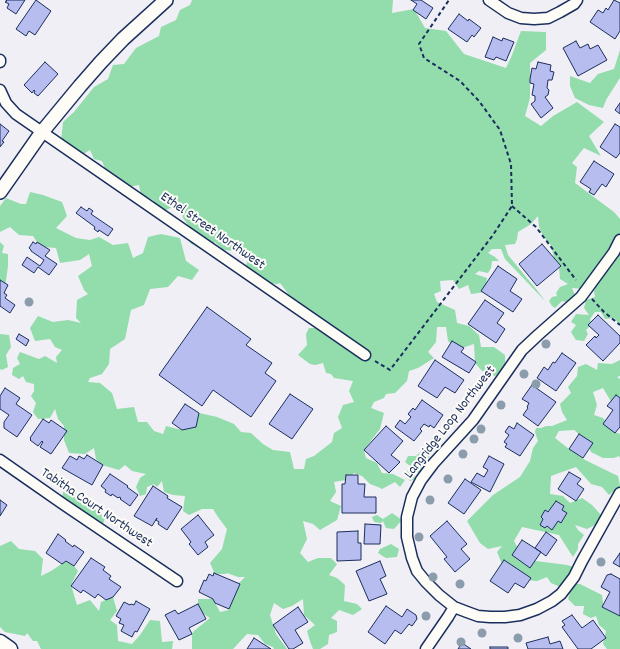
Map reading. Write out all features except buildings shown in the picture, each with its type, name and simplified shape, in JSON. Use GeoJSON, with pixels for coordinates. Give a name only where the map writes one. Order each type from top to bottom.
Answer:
{"type":"FeatureCollection","features":[{"type":"Feature","properties":{"kind":"main road"},"geometry":{"type":"LineString","coordinates":[[0,642],[10,649]]}},
{"type":"Feature","properties":{"kind":"street"},"geometry":{"type":"LineString","coordinates":[[0,192],[42,132],[80,86],[123,39],[166,0]]}},
{"type":"Feature","properties":{"kind":"street"},"geometry":{"type":"LineString","coordinates":[[489,0],[508,13],[521,18],[534,19],[548,18],[574,4],[577,0]]}},
{"type":"Feature","properties":{"kind":"street","name":"Ethel Street Northwest"},"geometry":{"type":"LineString","coordinates":[[0,90],[6,103],[16,114],[365,355]]}},
{"type":"Feature","properties":{"kind":"street","name":"Langridge Loop Northwest"},"geometry":{"type":"LineString","coordinates":[[620,240],[614,252],[581,297],[522,350],[473,420],[421,480],[412,497],[407,517],[407,537],[412,558],[417,571],[439,595],[454,607],[478,616],[505,618],[520,615],[537,609],[552,600],[560,594],[574,577],[620,493]]}},
{"type":"Feature","properties":{"kind":"street","name":"Tabitha Court Northwest"},"geometry":{"type":"LineString","coordinates":[[0,460],[177,581]]}},
{"type":"Feature","properties":{"kind":"street"},"geometry":{"type":"LineString","coordinates":[[426,649],[454,607]]}},
{"type":"Feature","properties":{"kind":"path"},"geometry":{"type":"LineString","coordinates":[[365,355],[390,370],[493,235],[512,206],[511,164],[500,130],[479,100],[460,81],[424,58],[419,44],[449,0]]}},
{"type":"Feature","properties":{"kind":"path"},"geometry":{"type":"LineString","coordinates":[[512,206],[536,227],[576,280]]}},
{"type":"Feature","properties":{"kind":"path"},"geometry":{"type":"LineString","coordinates":[[590,297],[604,312],[620,325]]}},
{"type":"Feature","properties":{"kind":"green space"},"geometry":{"type":"Polygon","coordinates":[[[192,0],[393,0],[392,13],[414,9],[425,28],[446,31],[464,54],[506,68],[521,31],[546,32],[546,50],[530,63],[530,98],[525,116],[541,126],[553,116],[577,102],[604,122],[589,136],[601,156],[584,148],[572,163],[577,167],[575,183],[614,212],[620,219],[620,325],[614,318],[605,319],[601,312],[595,312],[590,319],[592,324],[586,330],[588,334],[584,341],[576,340],[571,332],[576,325],[571,322],[576,314],[589,315],[584,308],[586,300],[595,297],[594,291],[597,281],[584,289],[572,288],[575,295],[569,303],[562,301],[555,308],[552,306],[549,301],[552,297],[557,296],[556,293],[560,287],[568,284],[560,279],[559,267],[554,258],[551,245],[543,236],[539,227],[538,216],[531,224],[518,232],[515,244],[505,245],[508,255],[546,302],[505,259],[501,249],[492,249],[488,253],[499,261],[492,261],[491,268],[488,273],[479,271],[475,274],[487,278],[485,292],[471,294],[468,285],[459,289],[453,280],[440,281],[441,291],[434,294],[437,302],[455,310],[457,323],[469,326],[479,335],[481,347],[494,347],[505,355],[505,368],[495,376],[482,371],[475,363],[474,344],[459,349],[448,341],[446,327],[437,327],[436,342],[428,352],[434,358],[418,368],[409,371],[407,381],[395,393],[386,394],[384,398],[374,402],[371,408],[384,413],[380,429],[364,450],[366,458],[377,463],[382,473],[393,474],[405,480],[400,487],[395,482],[382,489],[370,484],[362,476],[354,473],[346,480],[334,482],[336,492],[330,501],[341,506],[337,520],[320,530],[313,524],[303,521],[307,539],[300,553],[308,562],[318,558],[331,558],[337,564],[329,575],[337,578],[345,585],[344,601],[357,604],[362,609],[353,615],[339,610],[331,618],[337,621],[337,632],[329,635],[328,644],[320,649],[313,649],[310,641],[307,631],[315,625],[304,615],[303,599],[292,606],[283,609],[274,603],[270,615],[276,634],[287,649],[274,649],[273,647],[265,644],[258,635],[247,634],[233,649],[192,649],[192,634],[210,618],[202,613],[198,604],[198,599],[213,599],[220,612],[229,610],[235,587],[245,577],[238,577],[227,573],[215,574],[210,563],[222,549],[227,529],[213,509],[202,509],[189,515],[183,511],[185,496],[173,495],[164,492],[162,481],[157,487],[154,484],[147,487],[146,494],[140,496],[136,487],[140,478],[146,474],[132,471],[125,465],[119,470],[102,465],[96,459],[94,448],[85,454],[69,453],[64,440],[64,426],[58,419],[55,409],[50,418],[38,419],[33,412],[36,403],[31,396],[34,391],[34,384],[26,382],[23,376],[19,379],[12,375],[13,368],[20,364],[17,358],[20,352],[39,359],[45,356],[57,363],[56,357],[62,350],[55,347],[50,339],[35,341],[30,328],[38,316],[53,322],[68,320],[81,323],[76,318],[77,300],[88,294],[84,290],[78,276],[92,266],[89,254],[80,260],[60,263],[56,248],[43,247],[33,236],[19,235],[10,227],[0,232],[0,206],[6,198],[21,204],[26,204],[30,192],[62,202],[67,216],[56,228],[76,238],[90,240],[99,237],[113,245],[128,243],[133,258],[143,253],[148,237],[161,234],[180,238],[186,261],[199,270],[192,280],[178,276],[168,287],[150,289],[144,305],[131,310],[125,339],[110,349],[109,364],[102,374],[90,378],[88,382],[100,383],[112,393],[117,409],[134,407],[138,422],[147,422],[154,431],[163,434],[166,426],[182,430],[196,427],[199,413],[217,417],[234,424],[241,432],[251,433],[263,444],[273,450],[290,452],[294,469],[304,469],[306,459],[314,456],[332,442],[334,433],[342,428],[338,417],[343,405],[354,402],[349,391],[353,381],[334,378],[331,374],[326,373],[323,363],[315,365],[310,364],[298,355],[307,345],[306,334],[309,328],[322,328],[313,315],[302,318],[295,310],[298,300],[290,300],[287,292],[280,283],[268,283],[245,269],[248,259],[235,251],[223,250],[215,242],[212,245],[201,249],[190,243],[191,229],[183,218],[179,204],[166,210],[158,209],[153,200],[141,195],[139,185],[128,187],[119,179],[110,180],[102,161],[94,159],[90,150],[73,156],[61,141],[63,122],[74,112],[94,87],[108,79],[113,65],[124,64],[136,48],[159,36],[161,27],[176,20],[180,10],[190,5],[192,0]]]}},
{"type":"Feature","properties":{"kind":"green space"},"geometry":{"type":"Polygon","coordinates":[[[620,50],[620,78],[606,100],[603,108],[589,105],[575,98],[570,86],[570,76],[590,83],[598,74],[614,69],[620,50]]]}},
{"type":"Feature","properties":{"kind":"green space"},"geometry":{"type":"Polygon","coordinates":[[[0,242],[4,246],[2,253],[8,254],[5,287],[0,287],[0,242]]]}},
{"type":"Feature","properties":{"kind":"green space"},"geometry":{"type":"Polygon","coordinates":[[[0,334],[9,335],[11,347],[6,355],[8,367],[2,370],[0,369],[0,334]]]}},
{"type":"Feature","properties":{"kind":"green space"},"geometry":{"type":"Polygon","coordinates":[[[620,360],[620,376],[617,377],[620,379],[620,410],[616,410],[603,388],[593,392],[597,405],[594,415],[603,418],[613,431],[620,434],[620,458],[619,456],[614,458],[603,458],[591,452],[586,440],[574,430],[559,431],[555,438],[585,460],[618,476],[620,486],[609,495],[602,487],[591,484],[576,467],[551,476],[550,494],[563,496],[570,503],[582,498],[592,505],[601,515],[597,524],[587,529],[575,525],[584,535],[578,544],[578,549],[573,557],[559,535],[522,527],[514,541],[523,558],[574,567],[575,584],[580,584],[602,595],[603,603],[620,607],[620,649],[607,649],[603,644],[606,631],[599,625],[596,616],[591,618],[583,614],[584,606],[575,606],[568,599],[572,585],[558,586],[551,583],[547,577],[537,581],[525,580],[502,564],[497,552],[502,546],[488,549],[480,543],[467,521],[493,495],[520,477],[530,461],[533,448],[538,441],[535,432],[536,428],[552,426],[567,420],[562,412],[560,404],[571,393],[568,387],[577,376],[578,367],[586,364],[597,370],[598,363],[612,364],[620,360]]]}},
{"type":"Feature","properties":{"kind":"green space"},"geometry":{"type":"Polygon","coordinates":[[[433,437],[437,440],[431,449],[432,453],[429,458],[420,462],[422,466],[421,472],[414,473],[415,479],[410,481],[405,476],[410,466],[405,462],[408,456],[416,456],[428,445],[433,437]]]}},
{"type":"Feature","properties":{"kind":"green space"},"geometry":{"type":"Polygon","coordinates":[[[73,491],[78,494],[78,498],[86,499],[87,505],[94,506],[97,513],[101,513],[105,518],[103,524],[98,524],[78,511],[71,501],[66,503],[62,498],[63,492],[73,491]]]}},
{"type":"Feature","properties":{"kind":"green space"},"geometry":{"type":"Polygon","coordinates":[[[392,513],[402,520],[394,529],[386,528],[383,521],[381,523],[374,522],[372,517],[377,515],[383,519],[392,513]]]}},
{"type":"Feature","properties":{"kind":"green space"},"geometry":{"type":"Polygon","coordinates":[[[11,541],[19,549],[35,551],[43,559],[41,576],[66,561],[74,566],[78,571],[71,585],[77,605],[90,600],[99,611],[101,602],[113,597],[117,611],[110,620],[117,625],[118,641],[132,644],[150,620],[160,621],[162,642],[173,641],[172,649],[41,649],[37,641],[33,641],[27,633],[25,636],[5,632],[0,627],[0,546],[11,541]]]}},
{"type":"Feature","properties":{"kind":"green space"},"geometry":{"type":"Polygon","coordinates":[[[391,544],[399,549],[397,557],[386,558],[378,553],[380,549],[391,544]]]}}]}
